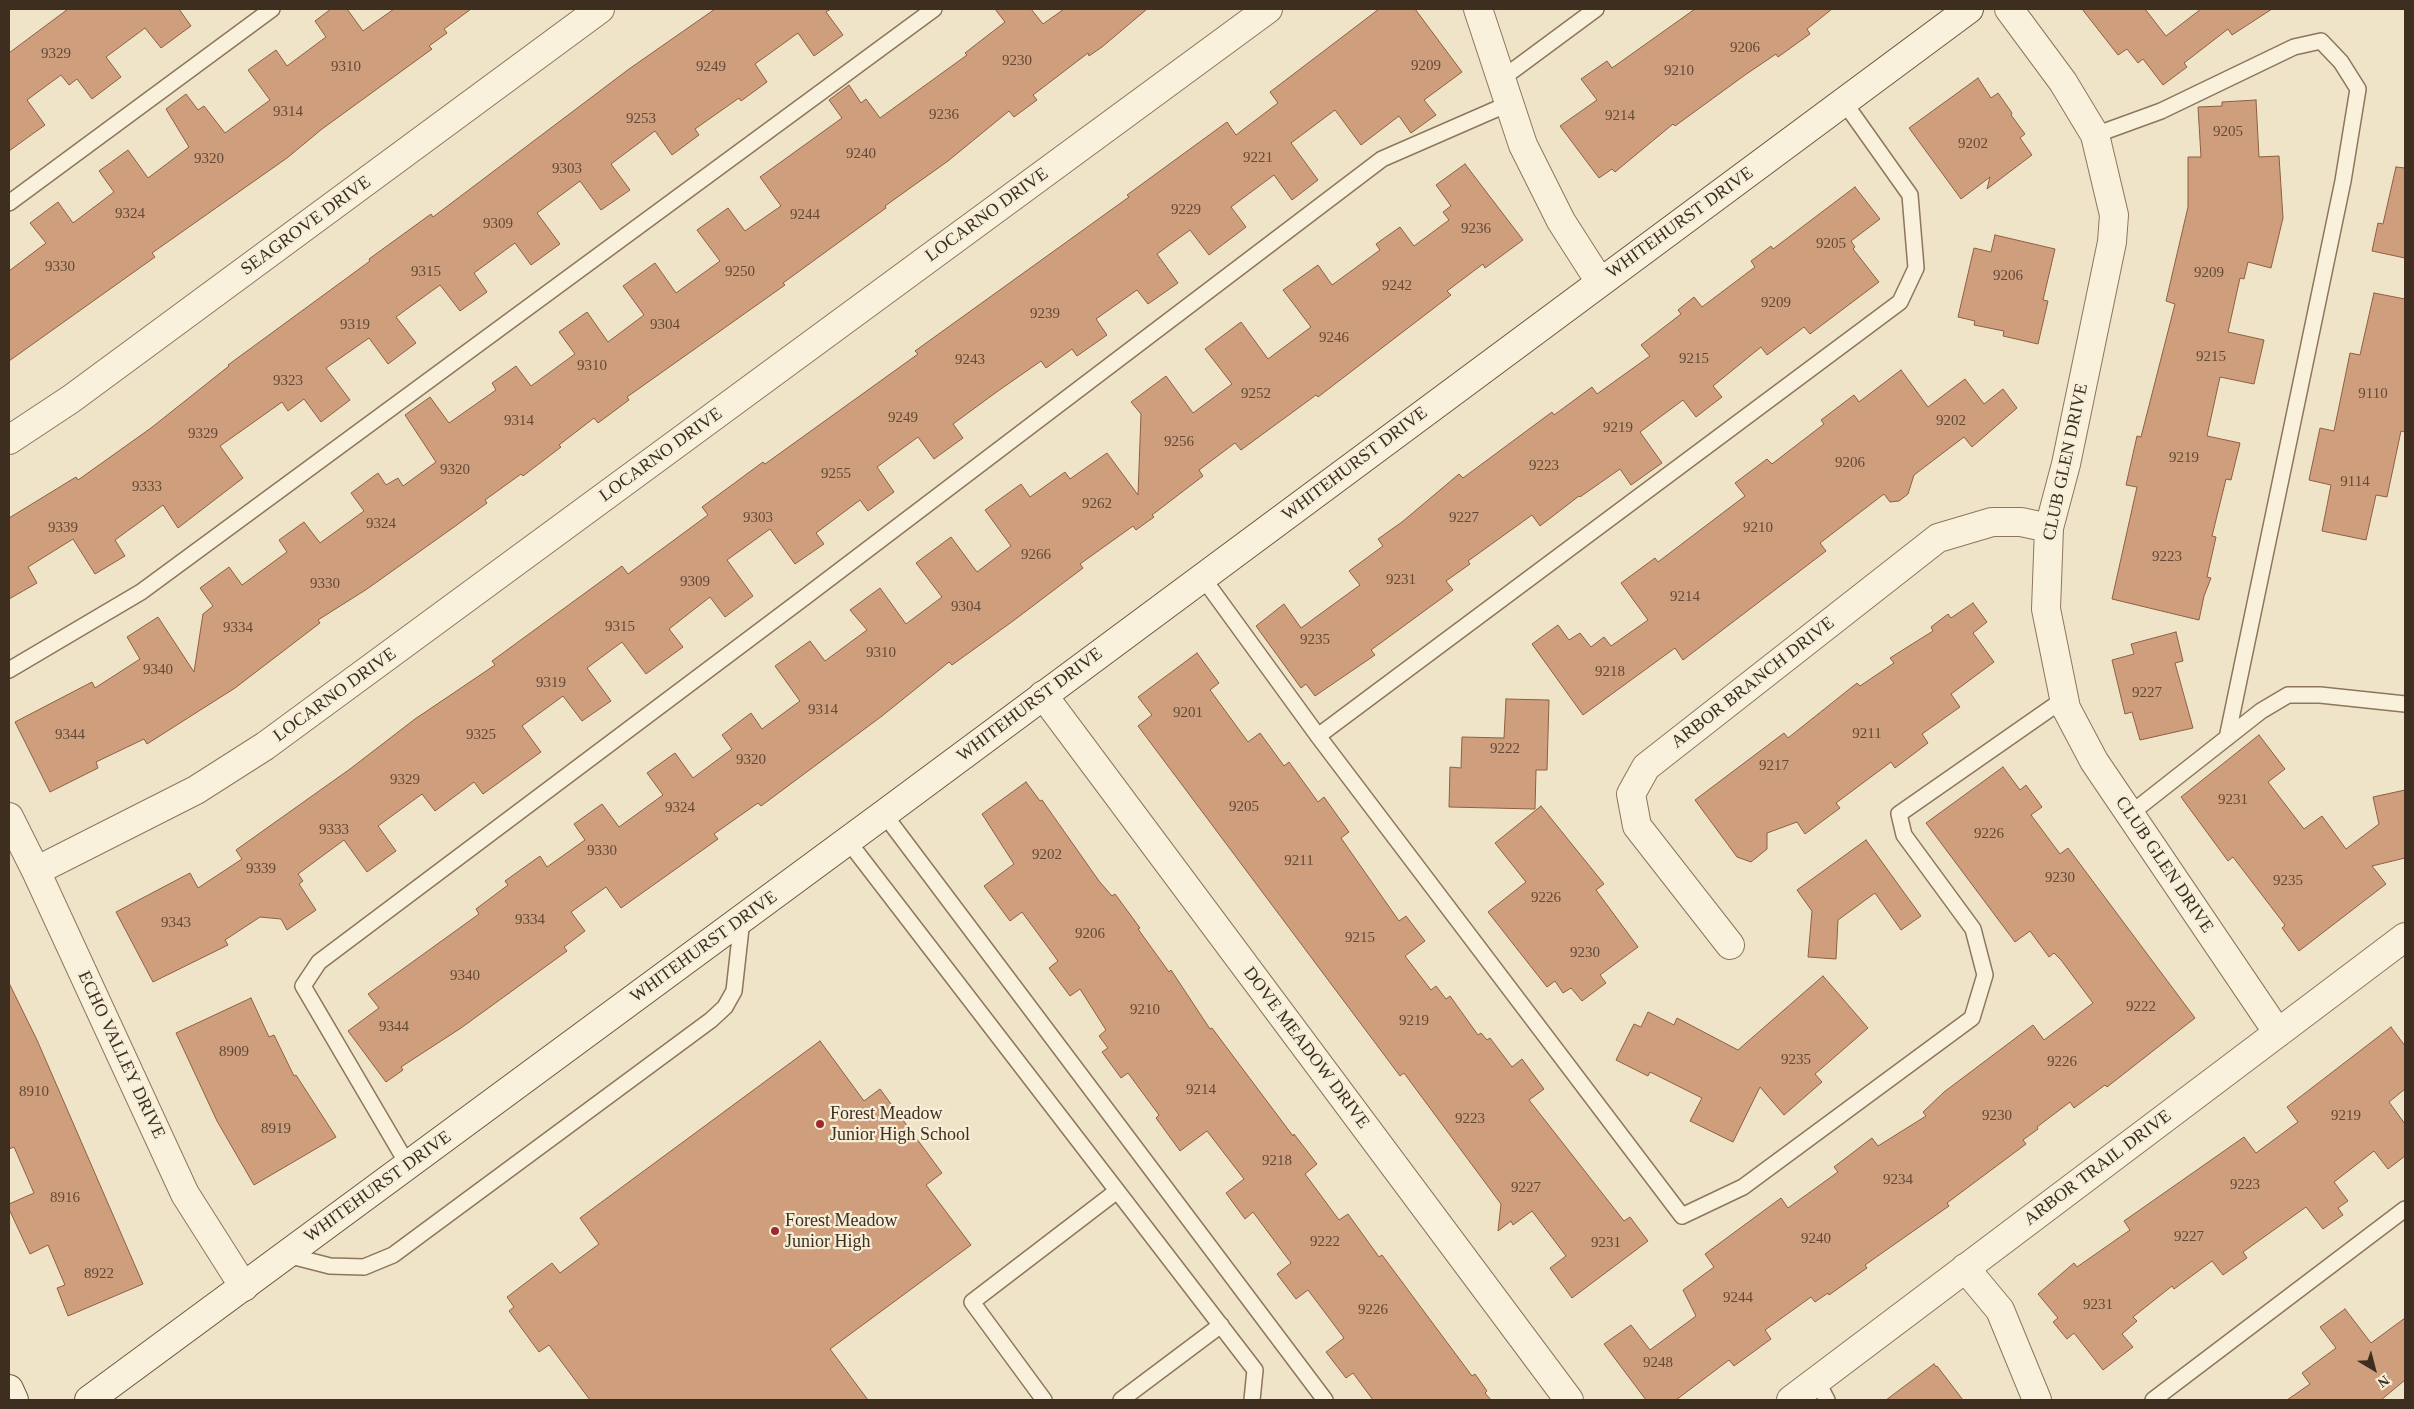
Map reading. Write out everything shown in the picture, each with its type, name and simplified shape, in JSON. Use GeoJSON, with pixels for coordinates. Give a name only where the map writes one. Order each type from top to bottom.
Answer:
{"type":"FeatureCollection","features":[{"type":"Feature","properties":{"kind":"street","name":"SEAGROVE DRIVE"},"geometry":{"type":"LineString","coordinates":[[9,440],[71,399],[600,9]]}},
{"type":"Feature","properties":{"kind":"street","name":"LOCARNO DRIVE"},"geometry":{"type":"LineString","coordinates":[[36,871],[196,790],[265,746],[1268,9]]}},
{"type":"Feature","properties":{"kind":"street"},"geometry":{"type":"LineString","coordinates":[[1478,9],[1523,145],[1561,221],[1600,282]]}},
{"type":"Feature","properties":{"kind":"street","name":"WHITEHURST DRIVE"},"geometry":{"type":"LineString","coordinates":[[89,1400],[848,841],[1969,9]]}},
{"type":"Feature","properties":{"kind":"street","name":"CLUB GLEN DRIVE"},"geometry":{"type":"LineString","coordinates":[[2009,9],[2064,82],[2095,135],[2114,215],[2112,242],[2066,464],[2049,528],[2046,609],[2066,708],[2094,761],[2278,1033]]}},
{"type":"Feature","properties":{"kind":"street","name":"ARBOR BRANCH DRIVE"},"geometry":{"type":"LineString","coordinates":[[1730,945],[1637,826],[1631,794],[1646,767],[1938,538],[1992,522],[2021,522],[2049,528]]}},
{"type":"Feature","properties":{"kind":"street","name":"DOVE MEADOW DRIVE"},"geometry":{"type":"LineString","coordinates":[[1043,695],[1569,1400]]}},
{"type":"Feature","properties":{"kind":"street","name":"ECHO VALLEY DRIVE"},"geometry":{"type":"LineString","coordinates":[[9,817],[36,871],[185,1194],[244,1287]]}},
{"type":"Feature","properties":{"kind":"street","name":"ARBOR TRAIL DRIVE"},"geometry":{"type":"LineString","coordinates":[[1791,1400],[1822,1391],[1965,1268],[2405,937]]}},
{"type":"Feature","properties":{"kind":"street"},"geometry":{"type":"LineString","coordinates":[[1965,1268],[2000,1310],[2038,1400]]}},
{"type":"Feature","properties":{"kind":"street"},"geometry":{"type":"LineString","coordinates":[[9,1389],[14,1400]]}},
{"type":"Feature","properties":{"kind":"lane"},"geometry":{"type":"LineString","coordinates":[[9,203],[272,9]]}},
{"type":"Feature","properties":{"kind":"lane"},"geometry":{"type":"LineString","coordinates":[[9,670],[141,592],[934,9]]}},
{"type":"Feature","properties":{"kind":"lane"},"geometry":{"type":"LineString","coordinates":[[408,1165],[303,986],[319,962],[805,597],[1382,159],[1504,92],[1596,9]]}},
{"type":"Feature","properties":{"kind":"lane"},"geometry":{"type":"LineString","coordinates":[[2095,135],[2162,111],[2294,47],[2321,41],[2341,62],[2358,89],[2343,181],[2227,738]]}},
{"type":"Feature","properties":{"kind":"lane"},"geometry":{"type":"LineString","coordinates":[[1318,736],[1900,302],[1916,268],[1910,196],[1844,102]]}},
{"type":"Feature","properties":{"kind":"lane"},"geometry":{"type":"LineString","coordinates":[[1202,578],[1318,736],[1682,1216],[1743,1187],[1972,1018],[1985,975],[1973,929],[1904,835],[1899,814],[2064,699]]}},
{"type":"Feature","properties":{"kind":"lane"},"geometry":{"type":"LineString","coordinates":[[2130,814],[2261,711],[2288,695],[2320,695],[2405,704]]}},
{"type":"Feature","properties":{"kind":"lane"},"geometry":{"type":"LineString","coordinates":[[884,814],[1325,1400]]}},
{"type":"Feature","properties":{"kind":"lane"},"geometry":{"type":"LineString","coordinates":[[848,841],[1255,1370],[1252,1400]]}},
{"type":"Feature","properties":{"kind":"lane"},"geometry":{"type":"LineString","coordinates":[[287,1255],[330,1266],[364,1267],[392,1255],[711,1020],[725,1007],[734,991],[742,919]]}},
{"type":"Feature","properties":{"kind":"lane"},"geometry":{"type":"LineString","coordinates":[[1044,1400],[972,1302],[1118,1191]]}},
{"type":"Feature","properties":{"kind":"lane"},"geometry":{"type":"LineString","coordinates":[[2153,1400],[2405,1209]]}},
{"type":"Feature","properties":{"kind":"lane"},"geometry":{"type":"LineString","coordinates":[[1122,1400],[1221,1325]]}},
{"type":"Feature","properties":{"kind":"building"},"geometry":{"type":"Polygon","coordinates":[[[68,9],[179,9],[191,26],[161,48],[145,28],[106,57],[121,77],[92,99],[77,79],[69,85],[61,75],[27,100],[45,125],[9,151],[9,53],[68,9]]]}},
{"type":"Feature","properties":{"kind":"building"},"geometry":{"type":"Polygon","coordinates":[[[331,9],[347,9],[363,31],[394,9],[471,9],[444,29],[447,33],[429,46],[432,49],[322,129],[287,158],[152,253],[155,257],[9,361],[9,271],[46,243],[30,223],[58,202],[73,223],[114,192],[99,171],[128,150],[148,178],[189,147],[166,109],[186,94],[198,110],[204,106],[225,133],[270,100],[248,70],[276,50],[287,66],[326,37],[315,21],[331,9]]]}},
{"type":"Feature","properties":{"kind":"building"},"geometry":{"type":"Polygon","coordinates":[[[715,9],[831,9],[826,12],[843,35],[814,56],[798,33],[755,64],[767,82],[741,101],[739,98],[695,129],[699,135],[672,155],[655,131],[611,164],[630,190],[601,210],[580,181],[537,213],[560,244],[531,265],[515,243],[474,273],[487,292],[460,311],[440,285],[396,317],[416,343],[388,364],[369,338],[326,368],[350,400],[321,422],[304,399],[288,411],[282,402],[220,446],[243,478],[178,528],[163,505],[115,540],[125,556],[95,574],[73,539],[28,567],[37,583],[9,599],[9,518],[76,477],[78,480],[151,428],[228,365],[370,261],[369,259],[431,214],[433,217],[629,69],[715,9]]]}},
{"type":"Feature","properties":{"kind":"building"},"geometry":{"type":"Polygon","coordinates":[[[995,9],[1031,9],[1043,24],[1064,9],[1147,9],[1102,47],[1089,56],[1088,53],[1033,95],[1037,100],[1014,117],[1009,111],[948,161],[783,283],[785,285],[627,397],[629,400],[598,423],[594,418],[559,445],[561,447],[523,476],[521,474],[485,500],[487,503],[454,527],[367,589],[318,620],[320,623],[235,688],[147,744],[144,739],[96,762],[98,768],[50,792],[15,722],[92,682],[95,688],[140,659],[127,637],[158,617],[194,672],[203,614],[213,606],[200,588],[229,567],[242,585],[287,552],[279,540],[304,522],[320,543],[364,511],[351,493],[378,473],[386,485],[398,478],[403,486],[436,462],[405,415],[430,397],[449,423],[496,390],[492,383],[516,366],[531,386],[575,354],[559,332],[587,312],[608,342],[644,315],[623,286],[655,263],[676,293],[720,261],[697,230],[728,208],[745,231],[781,206],[760,177],[842,118],[829,100],[849,85],[861,103],[866,99],[880,118],[967,55],[965,53],[1005,22],[995,9]]]}},
{"type":"Feature","properties":{"kind":"building"},"geometry":{"type":"Polygon","coordinates":[[[1379,9],[1415,9],[1462,72],[1424,100],[1436,115],[1411,133],[1399,116],[1361,145],[1335,110],[1291,143],[1318,180],[1292,200],[1274,175],[1231,207],[1246,227],[1209,255],[1190,230],[1157,254],[1178,283],[1148,304],[1137,290],[1096,319],[1107,335],[1077,356],[1072,349],[1046,368],[1041,361],[998,391],[953,424],[963,438],[934,459],[918,437],[877,467],[894,492],[868,511],[860,500],[816,533],[824,544],[795,564],[770,529],[727,560],[753,596],[725,617],[710,597],[669,629],[683,647],[646,674],[622,642],[587,668],[611,701],[582,721],[563,696],[522,726],[541,752],[483,794],[474,782],[435,811],[422,794],[378,826],[396,851],[367,872],[344,840],[298,874],[303,881],[299,884],[316,910],[287,930],[281,919],[260,917],[225,940],[228,945],[153,982],[116,912],[190,873],[198,888],[242,859],[236,850],[350,769],[415,719],[495,665],[492,661],[622,566],[628,574],[708,515],[702,507],[918,354],[915,351],[1129,197],[1127,195],[1227,122],[1236,135],[1278,103],[1270,92],[1379,9]]]}},
{"type":"Feature","properties":{"kind":"building"},"geometry":{"type":"Polygon","coordinates":[[[1695,9],[1832,9],[1807,29],[1810,34],[1778,57],[1776,54],[1745,75],[1675,126],[1673,124],[1615,172],[1612,169],[1599,178],[1560,126],[1597,100],[1581,79],[1607,61],[1612,68],[1695,9]]]}},
{"type":"Feature","properties":{"kind":"building"},"geometry":{"type":"Polygon","coordinates":[[[2082,9],[2145,9],[2166,36],[2201,9],[2272,9],[2232,35],[2228,29],[2184,63],[2187,67],[2163,85],[2143,59],[2138,63],[2127,49],[2118,55],[2082,9]]]}},
{"type":"Feature","properties":{"kind":"building"},"geometry":{"type":"Polygon","coordinates":[[[1978,78],[1991,98],[1998,93],[2025,134],[2020,138],[2032,155],[1987,189],[1990,177],[1961,199],[1909,128],[1978,78]]]}},
{"type":"Feature","properties":{"kind":"building"},"geometry":{"type":"Polygon","coordinates":[[[2256,100],[2259,157],[2279,156],[2283,218],[2271,268],[2248,262],[2244,279],[2240,278],[2228,332],[2264,340],[2254,384],[2220,377],[2207,436],[2240,443],[2231,480],[2226,479],[2212,536],[2216,537],[2207,577],[2211,578],[2204,596],[2199,620],[2112,599],[2137,487],[2126,485],[2137,436],[2141,437],[2175,304],[2166,301],[2188,207],[2188,157],[2201,157],[2198,107],[2222,106],[2222,102],[2256,100]]]}},
{"type":"Feature","properties":{"kind":"building"},"geometry":{"type":"Polygon","coordinates":[[[1465,164],[1523,240],[1485,268],[1483,264],[1447,291],[1451,295],[1318,397],[1316,395],[1241,450],[1235,443],[1199,470],[1203,476],[1152,515],[1154,517],[1136,530],[1133,526],[1080,564],[1083,568],[1013,621],[952,665],[949,662],[882,716],[761,806],[758,803],[714,834],[718,839],[621,908],[606,887],[571,912],[585,931],[564,947],[567,951],[461,1028],[401,1067],[403,1070],[386,1082],[348,1031],[379,1008],[368,994],[479,914],[476,909],[508,885],[505,881],[540,856],[547,867],[585,840],[574,824],[602,804],[619,827],[663,795],[647,773],[675,753],[693,778],[732,749],[722,735],[751,713],[762,729],[800,701],[775,666],[810,641],[825,661],[867,630],[850,610],[880,588],[906,624],[942,597],[916,563],[951,537],[977,572],[1011,546],[985,510],[1021,484],[1030,497],[1065,472],[1070,479],[1107,453],[1138,495],[1141,414],[1131,402],[1166,376],[1193,413],[1232,384],[1205,349],[1241,322],[1268,359],[1311,327],[1283,290],[1318,265],[1332,285],[1380,250],[1376,244],[1400,227],[1414,246],[1449,220],[1443,212],[1451,206],[1436,185],[1465,164]]]}},
{"type":"Feature","properties":{"kind":"building"},"geometry":{"type":"Polygon","coordinates":[[[2396,167],[2405,168],[2405,258],[2372,251],[2378,223],[2383,224],[2396,167]]]}},
{"type":"Feature","properties":{"kind":"building"},"geometry":{"type":"Polygon","coordinates":[[[1855,187],[1880,219],[1851,241],[1855,247],[1853,249],[1879,282],[1810,334],[1804,327],[1767,355],[1761,347],[1713,386],[1722,397],[1696,417],[1683,400],[1640,432],[1662,463],[1631,485],[1620,469],[1579,496],[1540,526],[1532,515],[1468,561],[1470,564],[1446,581],[1453,590],[1371,650],[1375,655],[1315,696],[1306,684],[1301,688],[1256,626],[1284,604],[1301,628],[1360,585],[1349,571],[1383,546],[1378,539],[1402,522],[1459,474],[1463,478],[1552,412],[1554,415],[1592,387],[1597,394],[1650,356],[1641,345],[1681,314],[1678,310],[1694,297],[1702,307],[1755,267],[1751,261],[1771,246],[1773,249],[1855,187]]]}},
{"type":"Feature","properties":{"kind":"building"},"geometry":{"type":"Polygon","coordinates":[[[1995,235],[2055,249],[2043,300],[2048,301],[2038,344],[2003,336],[2004,331],[1974,325],[1975,321],[1958,317],[1974,248],[1991,252],[1995,235]]]}},
{"type":"Feature","properties":{"kind":"building"},"geometry":{"type":"Polygon","coordinates":[[[2374,293],[2405,299],[2405,432],[2401,431],[2387,497],[2376,495],[2366,540],[2322,531],[2331,485],[2309,480],[2320,428],[2334,431],[2350,353],[2360,355],[2374,293]]]}},
{"type":"Feature","properties":{"kind":"building"},"geometry":{"type":"Polygon","coordinates":[[[1901,370],[1928,407],[1965,379],[1984,404],[2003,389],[2017,408],[1972,447],[1964,437],[1914,475],[1908,494],[1899,501],[1890,502],[1884,494],[1820,543],[1826,551],[1683,660],[1675,648],[1583,715],[1532,644],[1558,625],[1569,640],[1580,633],[1591,647],[1604,637],[1611,646],[1648,620],[1621,583],[1655,558],[1658,562],[1745,496],[1735,483],[1767,459],[1772,464],[1824,424],[1821,420],[1854,395],[1859,402],[1901,370]]]}},
{"type":"Feature","properties":{"kind":"building"},"geometry":{"type":"Polygon","coordinates":[[[1973,603],[1987,622],[1973,633],[1994,662],[1951,694],[1960,707],[1922,734],[1928,743],[1895,768],[1891,762],[1836,803],[1840,808],[1805,834],[1797,822],[1767,833],[1767,849],[1751,862],[1737,857],[1695,800],[1784,733],[1788,738],[1857,683],[1860,686],[1894,663],[1890,658],[1933,631],[1931,627],[1948,614],[1951,618],[1973,603]]]}},
{"type":"Feature","properties":{"kind":"building"},"geometry":{"type":"Polygon","coordinates":[[[2176,632],[2183,661],[2175,663],[2193,728],[2140,740],[2132,712],[2125,714],[2112,660],[2134,654],[2131,644],[2176,632]]]}},
{"type":"Feature","properties":{"kind":"building"},"geometry":{"type":"Polygon","coordinates":[[[1197,653],[1219,683],[1210,690],[1248,742],[1260,733],[1284,766],[1289,762],[1318,802],[1324,797],[1349,832],[1341,838],[1399,921],[1406,916],[1425,941],[1405,956],[1431,990],[1436,986],[1446,999],[1450,996],[1478,1035],[1481,1033],[1487,1040],[1490,1038],[1512,1067],[1522,1059],[1544,1089],[1529,1100],[1624,1221],[1630,1217],[1648,1241],[1572,1298],[1550,1268],[1566,1256],[1532,1211],[1513,1225],[1511,1221],[1498,1231],[1501,1204],[1404,1073],[1400,1076],[1138,726],[1152,715],[1138,697],[1197,653]]]}},
{"type":"Feature","properties":{"kind":"building"},"geometry":{"type":"Polygon","coordinates":[[[1506,699],[1549,700],[1547,770],[1536,770],[1535,809],[1449,807],[1450,767],[1461,768],[1462,737],[1504,738],[1506,699]]]}},
{"type":"Feature","properties":{"kind":"building"},"geometry":{"type":"Polygon","coordinates":[[[2259,735],[2285,769],[2268,782],[2304,829],[2322,816],[2346,849],[2379,824],[2373,797],[2405,790],[2405,858],[2372,866],[2386,884],[2299,951],[2282,928],[2285,925],[2233,857],[2228,861],[2181,797],[2259,735]]]}},
{"type":"Feature","properties":{"kind":"building"},"geometry":{"type":"Polygon","coordinates":[[[2003,767],[2020,790],[2026,785],[2042,807],[2031,815],[2060,854],[2068,848],[2195,1018],[2107,1087],[2105,1085],[2074,1108],[2070,1102],[2037,1127],[2038,1129],[2023,1140],[2026,1144],[1947,1203],[1949,1206],[1865,1265],[1867,1268],[1829,1295],[1828,1293],[1815,1302],[1811,1297],[1765,1330],[1771,1339],[1734,1366],[1729,1360],[1676,1400],[1646,1400],[1604,1344],[1631,1325],[1650,1350],[1696,1316],[1683,1290],[1714,1267],[1705,1254],[1781,1198],[1788,1208],[1838,1172],[1834,1167],[1872,1138],[1878,1146],[1926,1116],[1923,1112],[1944,1092],[2033,1025],[2044,1040],[2093,1003],[2061,960],[2054,953],[2049,957],[2030,931],[2015,942],[1926,823],[2003,767]]]}},
{"type":"Feature","properties":{"kind":"building"},"geometry":{"type":"Polygon","coordinates":[[[1026,782],[1040,801],[1042,800],[1099,881],[1112,896],[1115,894],[1169,972],[1171,970],[1210,1029],[1212,1028],[1293,1136],[1294,1134],[1317,1164],[1305,1174],[1339,1220],[1348,1214],[1379,1257],[1382,1255],[1472,1376],[1475,1374],[1491,1400],[1373,1400],[1353,1373],[1346,1378],[1326,1352],[1344,1338],[1308,1290],[1296,1299],[1277,1274],[1291,1263],[1253,1212],[1245,1219],[1226,1193],[1244,1179],[1207,1131],[1180,1151],[1156,1118],[1159,1115],[1128,1073],[1121,1078],[1102,1052],[1108,1048],[1099,1036],[1106,1030],[1080,989],[1070,996],[1049,968],[1058,961],[1022,912],[1010,921],[984,886],[1014,864],[982,814],[1026,782]]]}},
{"type":"Feature","properties":{"kind":"building"},"geometry":{"type":"Polygon","coordinates":[[[1541,806],[1604,884],[1596,890],[1638,947],[1600,975],[1606,983],[1582,1001],[1571,988],[1563,993],[1555,981],[1547,987],[1488,912],[1526,882],[1495,843],[1541,806]]]}},
{"type":"Feature","properties":{"kind":"building"},"geometry":{"type":"Polygon","coordinates":[[[1866,840],[1921,916],[1901,930],[1875,893],[1838,920],[1836,959],[1808,957],[1812,911],[1797,890],[1866,840]]]}},
{"type":"Feature","properties":{"kind":"building"},"geometry":{"type":"Polygon","coordinates":[[[1823,976],[1868,1028],[1815,1074],[1822,1082],[1784,1115],[1760,1087],[1733,1142],[1690,1121],[1702,1098],[1650,1072],[1648,1076],[1616,1060],[1634,1024],[1641,1027],[1648,1012],[1674,1025],[1677,1018],[1738,1050],[1823,976]]]}},
{"type":"Feature","properties":{"kind":"building"},"geometry":{"type":"Polygon","coordinates":[[[9,983],[37,1040],[143,1284],[68,1316],[57,1288],[65,1285],[48,1245],[30,1254],[9,1209],[9,1204],[34,1193],[14,1147],[9,1149],[9,983]]]}},
{"type":"Feature","properties":{"kind":"building"},"geometry":{"type":"Polygon","coordinates":[[[251,998],[269,1037],[274,1035],[294,1076],[296,1075],[336,1137],[254,1185],[217,1121],[176,1033],[251,998]]]}},
{"type":"Feature","properties":{"kind":"building"},"geometry":{"type":"Polygon","coordinates":[[[2391,1027],[2405,1046],[2405,1089],[2389,1102],[2405,1124],[2405,1156],[2388,1169],[2374,1151],[2334,1182],[2348,1201],[2338,1208],[2343,1215],[2323,1229],[2306,1207],[2243,1252],[2247,1258],[2223,1275],[2212,1261],[2174,1289],[2172,1286],[2133,1317],[2137,1321],[2122,1334],[2133,1347],[2103,1370],[2074,1333],[2067,1339],[2053,1322],[2058,1318],[2038,1294],[2074,1263],[2077,1267],[2130,1230],[2124,1221],[2244,1137],[2256,1153],[2298,1122],[2287,1107],[2391,1027]]]}},
{"type":"Feature","properties":{"kind":"building","name":"Forest Meadow Junior High"},"geometry":{"type":"Polygon","coordinates":[[[820,1041],[864,1101],[880,1089],[942,1173],[926,1185],[971,1245],[830,1349],[868,1400],[590,1400],[549,1345],[539,1352],[509,1311],[514,1307],[507,1297],[552,1263],[560,1273],[599,1244],[580,1218],[820,1041]]]}},
{"type":"Feature","properties":{"kind":"building"},"geometry":{"type":"Polygon","coordinates":[[[2345,1309],[2371,1343],[2405,1318],[2405,1380],[2381,1400],[2287,1400],[2310,1384],[2302,1373],[2336,1348],[2320,1327],[2345,1309]]]}},
{"type":"Feature","properties":{"kind":"building"},"geometry":{"type":"Polygon","coordinates":[[[1934,1364],[1963,1400],[1886,1400],[1934,1364]]]}},
{"type":"Feature","properties":{"kind":"place","name":"Forest Meadow Junior High School"},"geometry":{"type":"Point","coordinates":[820,1124]}},
{"type":"Feature","properties":{"kind":"place","name":"Forest Meadow Junior High"},"geometry":{"type":"Point","coordinates":[775,1231]}}]}
